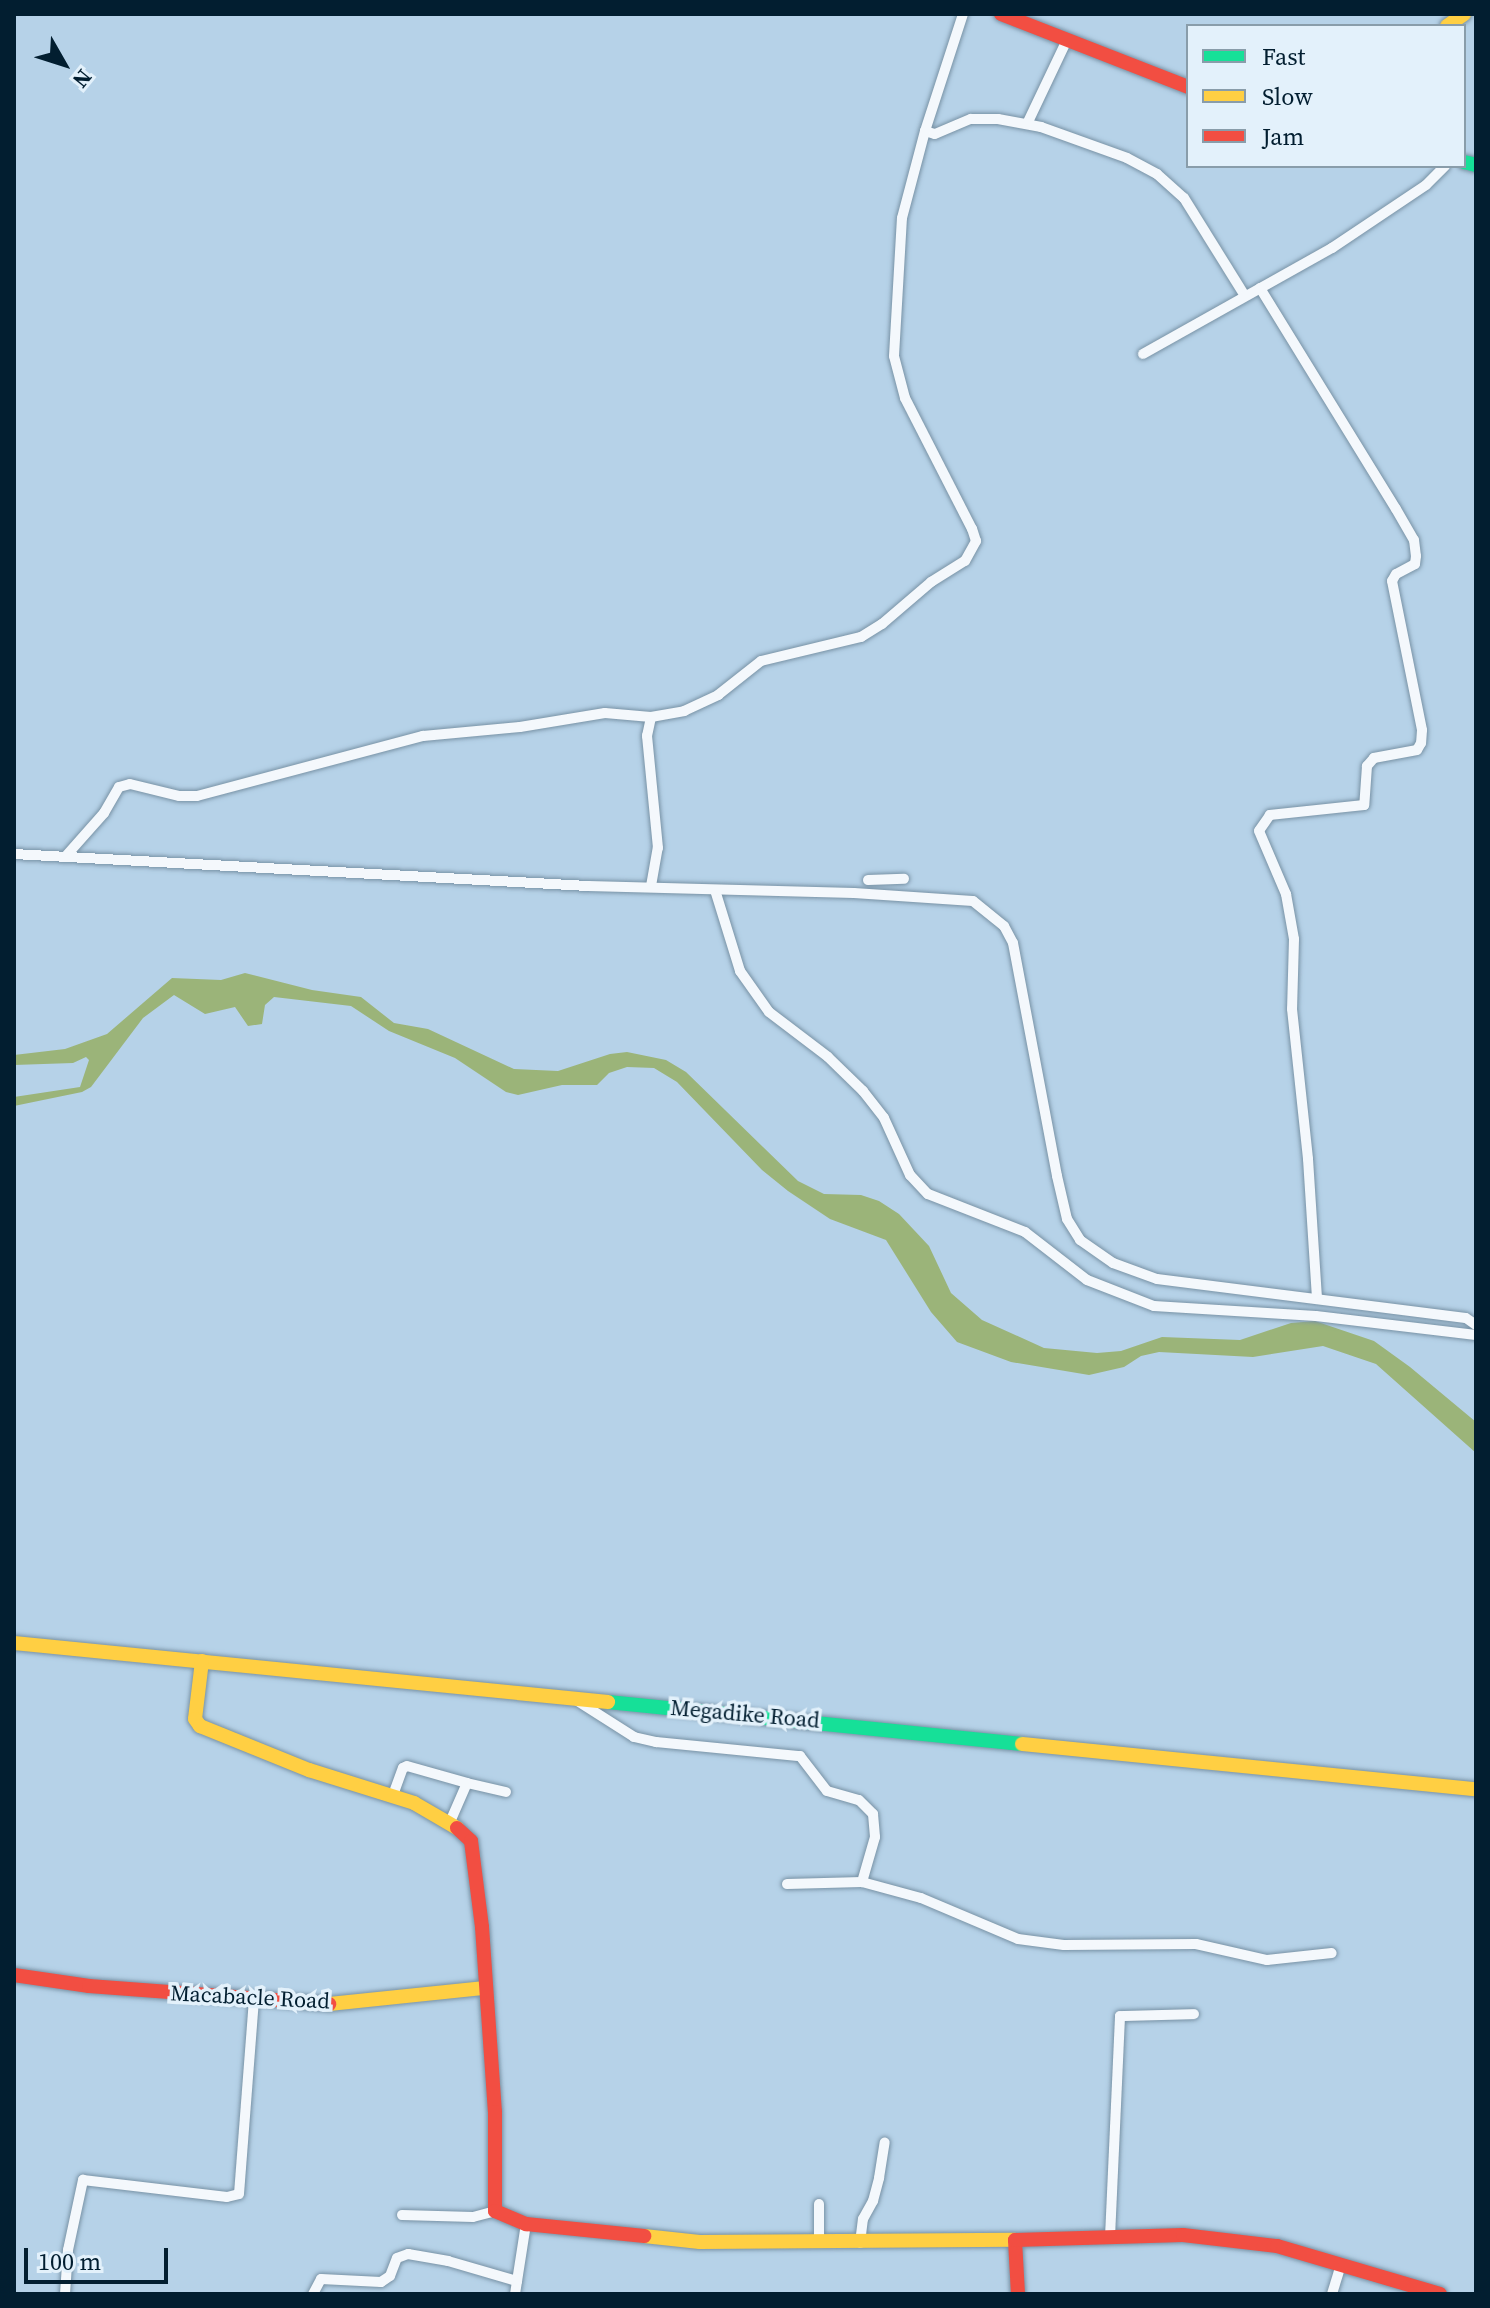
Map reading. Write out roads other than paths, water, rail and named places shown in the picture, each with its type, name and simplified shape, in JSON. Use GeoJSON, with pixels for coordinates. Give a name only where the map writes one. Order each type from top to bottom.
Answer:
{"type":"FeatureCollection","features":[{"type":"Feature","properties":{"kind":"street"},"geometry":{"type":"LineString","coordinates":[[65,857],[104,813],[119,787],[130,784],[179,796],[197,796],[423,736],[535,725],[605,713],[651,717],[703,704],[761,661],[861,637],[972,553],[976,541],[972,529],[905,398],[895,367],[902,218],[925,131],[963,14]]}},
{"type":"Feature","properties":{"kind":"street"},"geometry":{"type":"LineString","coordinates":[[1001,14],[1066,42],[1186,86]]}},
{"type":"Feature","properties":{"kind":"street"},"geometry":{"type":"LineString","coordinates":[[1027,124],[1066,42]]}},
{"type":"Feature","properties":{"kind":"street"},"geometry":{"type":"LineString","coordinates":[[925,131],[935,134],[971,119],[998,119],[1027,124],[1127,158],[1157,174],[1184,198],[1245,296]]}},
{"type":"Feature","properties":{"kind":"street"},"geometry":{"type":"LineString","coordinates":[[1143,354],[1332,248],[1426,185],[1443,168]]}},
{"type":"Feature","properties":{"kind":"street"},"geometry":{"type":"LineString","coordinates":[[1260,288],[1396,509],[1414,540],[1416,556],[1415,564],[1396,574],[1392,581],[1422,730],[1421,743],[1417,750],[1374,758],[1367,766],[1364,805],[1270,815],[1259,831],[1286,894],[1294,939],[1292,1009],[1308,1159],[1317,1299]]}},
{"type":"Feature","properties":{"kind":"street"},"geometry":{"type":"LineString","coordinates":[[651,717],[647,736],[658,848],[651,886]]}},
{"type":"Feature","properties":{"kind":"street"},"geometry":{"type":"LineString","coordinates":[[14,854],[588,886],[854,893],[973,901],[988,910],[1004,926],[1013,943],[1057,1176],[1067,1219],[1080,1240],[1113,1263],[1157,1279],[1466,1318],[1476,1325]]}},
{"type":"Feature","properties":{"kind":"street"},"geometry":{"type":"LineString","coordinates":[[868,880],[904,879]]}},
{"type":"Feature","properties":{"kind":"street"},"geometry":{"type":"LineString","coordinates":[[715,890],[740,971],[769,1012],[828,1057],[863,1091],[884,1118],[910,1175],[928,1194],[1025,1232],[1087,1280],[1154,1306],[1316,1316],[1476,1335]]}},
{"type":"Feature","properties":{"kind":"street","name":"Megadike Road"},"geometry":{"type":"LineString","coordinates":[[14,1643],[1476,1789]]}},
{"type":"Feature","properties":{"kind":"street"},"geometry":{"type":"LineString","coordinates":[[202,1661],[195,1719],[200,1726],[309,1770],[393,1795],[450,1822],[465,1833],[474,1850],[485,1988],[495,2125],[495,2211]]}},
{"type":"Feature","properties":{"kind":"street"},"geometry":{"type":"LineString","coordinates":[[573,1698],[634,1737],[656,1742],[800,1756],[827,1791],[859,1800],[873,1814],[875,1837],[862,1882]]}},
{"type":"Feature","properties":{"kind":"street"},"geometry":{"type":"LineString","coordinates":[[393,1795],[403,1768],[407,1766],[506,1792]]}},
{"type":"Feature","properties":{"kind":"street"},"geometry":{"type":"LineString","coordinates":[[450,1822],[467,1783]]}},
{"type":"Feature","properties":{"kind":"street"},"geometry":{"type":"LineString","coordinates":[[787,1884],[817,1880],[862,1882],[921,1898],[1018,1939],[1064,1945],[1196,1944],[1267,1960],[1332,1953]]}},
{"type":"Feature","properties":{"kind":"street","name":"Macabacle Road"},"geometry":{"type":"LineString","coordinates":[[14,1975],[89,1986],[319,2005],[485,1988]]}},
{"type":"Feature","properties":{"kind":"street"},"geometry":{"type":"LineString","coordinates":[[65,2294],[68,2250],[83,2180],[227,2197],[239,2194],[254,2001]]}},
{"type":"Feature","properties":{"kind":"street"},"geometry":{"type":"LineString","coordinates":[[1110,2237],[1120,2016],[1194,2014]]}},
{"type":"Feature","properties":{"kind":"street"},"geometry":{"type":"LineString","coordinates":[[860,2243],[863,2219],[873,2201],[885,2142]]}},
{"type":"Feature","properties":{"kind":"street"},"geometry":{"type":"LineString","coordinates":[[819,2204],[819,2242]]}},
{"type":"Feature","properties":{"kind":"street"},"geometry":{"type":"LineString","coordinates":[[402,2215],[473,2217],[495,2211],[513,2222],[526,2224],[700,2242],[860,2243],[1183,2235],[1231,2238],[1341,2264],[1440,2294]]}},
{"type":"Feature","properties":{"kind":"street"},"geometry":{"type":"LineString","coordinates":[[515,2294],[526,2224]]}},
{"type":"Feature","properties":{"kind":"street"},"geometry":{"type":"LineString","coordinates":[[1015,2240],[1018,2294]]}},
{"type":"Feature","properties":{"kind":"street"},"geometry":{"type":"LineString","coordinates":[[313,2294],[321,2279],[381,2282],[390,2276],[397,2258],[408,2254],[448,2261],[517,2281]]}},
{"type":"Feature","properties":{"kind":"street"},"geometry":{"type":"LineString","coordinates":[[1332,2294],[1341,2264]]}}]}
